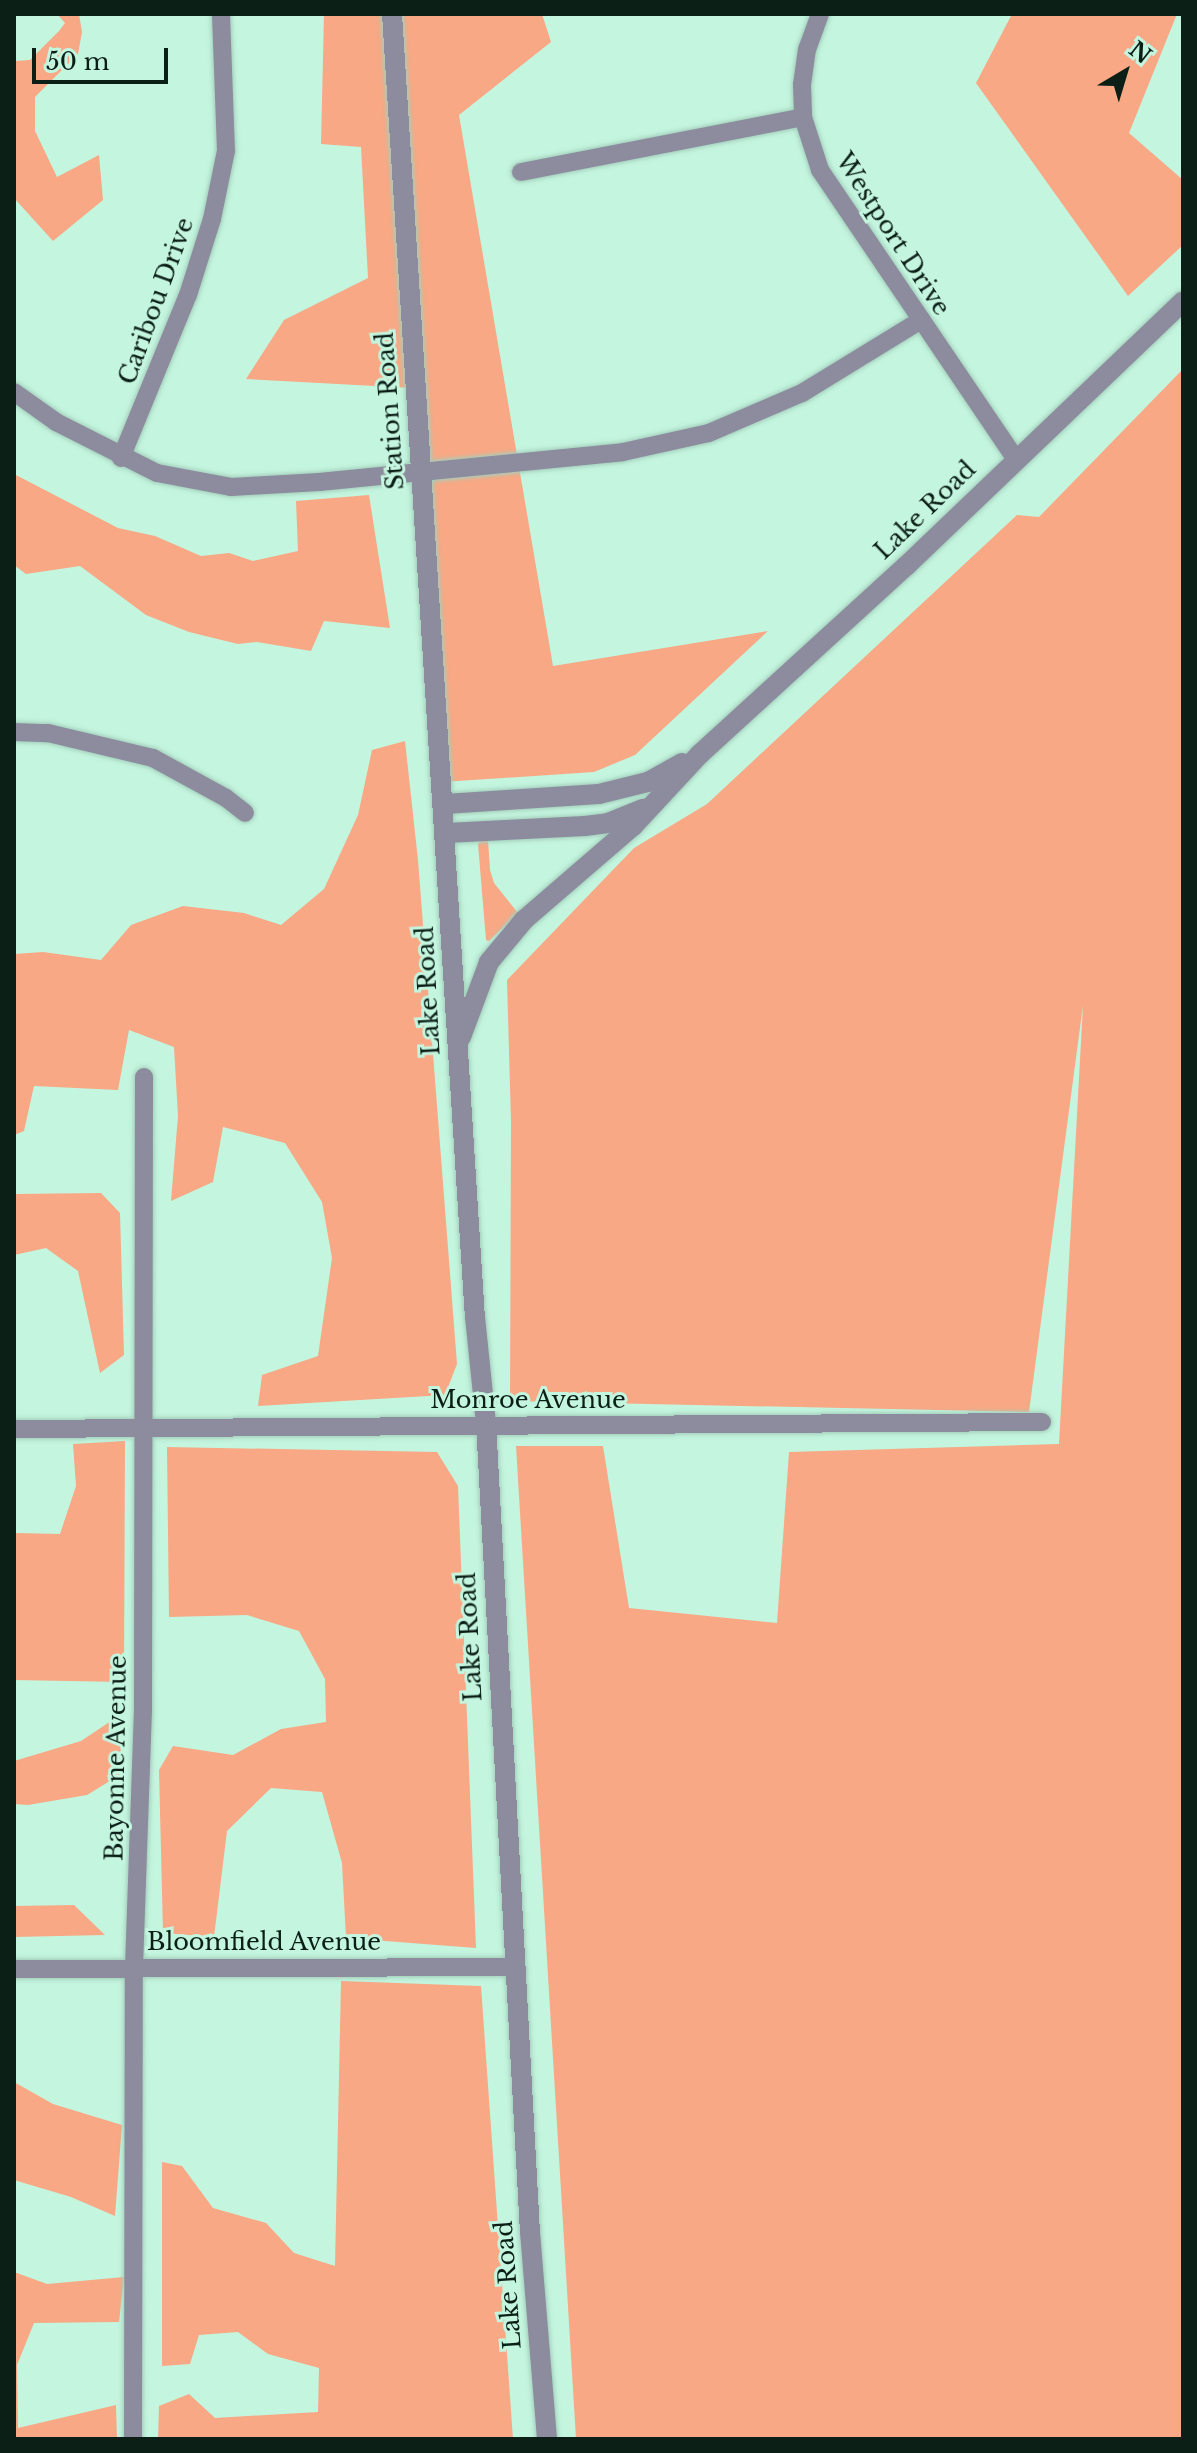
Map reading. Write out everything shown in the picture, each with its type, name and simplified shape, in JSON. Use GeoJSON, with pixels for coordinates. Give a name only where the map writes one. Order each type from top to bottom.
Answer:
{"type":"FeatureCollection","features":[{"type":"Feature","properties":{"kind":"street","name":"Caribou Drive"},"geometry":{"type":"LineString","coordinates":[[121,458],[188,295],[214,210],[226,151],[221,14]]}},
{"type":"Feature","properties":{"kind":"street","name":"Station Road"},"geometry":{"type":"LineString","coordinates":[[392,14],[420,473],[445,804]]}},
{"type":"Feature","properties":{"kind":"street","name":"Westport Drive"},"geometry":{"type":"LineString","coordinates":[[820,14],[805,61],[802,85],[803,117],[820,170],[1015,458]]}},
{"type":"Feature","properties":{"kind":"street"},"geometry":{"type":"LineString","coordinates":[[521,172],[803,117]]}},
{"type":"Feature","properties":{"kind":"street","name":"Lake Road"},"geometry":{"type":"LineString","coordinates":[[446,833],[585,826],[608,823],[648,808],[700,754],[906,566],[1015,458],[1183,301]]}},
{"type":"Feature","properties":{"kind":"street"},"geometry":{"type":"LineString","coordinates":[[14,392],[56,422],[121,458],[157,473],[231,487],[420,473],[623,452],[709,433],[802,393],[921,320]]}},
{"type":"Feature","properties":{"kind":"street"},"geometry":{"type":"LineString","coordinates":[[14,732],[63,736],[153,758],[226,798],[245,813]]}},
{"type":"Feature","properties":{"kind":"street","name":"Lake Road"},"geometry":{"type":"LineString","coordinates":[[547,2439],[530,2232],[486,1423],[457,1048],[445,804],[561,798],[620,790],[648,782],[700,754]]}},
{"type":"Feature","properties":{"kind":"street"},"geometry":{"type":"LineString","coordinates":[[457,1048],[489,962],[503,942],[633,826],[648,808]]}},
{"type":"Feature","properties":{"kind":"street","name":"Bayonne Avenue"},"geometry":{"type":"LineString","coordinates":[[133,2439],[134,1967],[143,1711],[144,1077]]}},
{"type":"Feature","properties":{"kind":"street","name":"Monroe Avenue"},"geometry":{"type":"LineString","coordinates":[[14,1429],[486,1423],[1042,1422]]}},
{"type":"Feature","properties":{"kind":"street","name":"Bloomfield Avenue"},"geometry":{"type":"LineString","coordinates":[[14,1969],[515,1967]]}},
{"type":"Feature","properties":{"kind":"shaded area"},"geometry":{"type":"Polygon","coordinates":[[[57,14],[79,14],[82,32],[78,54],[35,97],[35,131],[57,177],[99,155],[103,200],[53,241],[14,198],[14,61],[30,60],[59,31],[65,23],[57,14]]]}},
{"type":"Feature","properties":{"kind":"shaded area"},"geometry":{"type":"Polygon","coordinates":[[[324,14],[542,14],[551,42],[459,115],[553,666],[768,631],[635,755],[594,772],[442,782],[412,388],[246,379],[284,320],[368,278],[361,147],[321,144],[324,14]]]}},
{"type":"Feature","properties":{"kind":"shaded area"},"geometry":{"type":"Polygon","coordinates":[[[1012,14],[1177,14],[1129,133],[1183,180],[1183,245],[1128,296],[976,83],[1012,14]]]}},
{"type":"Feature","properties":{"kind":"shaded area"},"geometry":{"type":"Polygon","coordinates":[[[1183,369],[1183,2439],[576,2439],[516,1446],[603,1446],[629,1608],[777,1623],[789,1452],[1059,1444],[1083,1005],[1029,1412],[510,1401],[511,1122],[507,980],[634,848],[707,804],[1017,515],[1039,517],[1183,369]]]}},
{"type":"Feature","properties":{"kind":"shaded area"},"geometry":{"type":"Polygon","coordinates":[[[14,474],[118,528],[155,536],[201,556],[229,553],[253,561],[298,551],[296,501],[369,495],[390,628],[324,621],[311,651],[257,642],[238,644],[189,632],[146,615],[80,566],[26,574],[14,565],[14,474]]]}},
{"type":"Feature","properties":{"kind":"shaded area"},"geometry":{"type":"Polygon","coordinates":[[[405,741],[418,860],[457,1364],[445,1395],[258,1406],[262,1375],[318,1356],[332,1258],[322,1202],[285,1143],[223,1127],[213,1182],[171,1201],[178,1116],[174,1047],[129,1030],[118,1090],[34,1086],[24,1131],[14,1135],[14,954],[43,952],[101,960],[131,925],[183,906],[244,913],[281,925],[324,889],[358,815],[372,750],[405,741]]]}},
{"type":"Feature","properties":{"kind":"shaded area"},"geometry":{"type":"Polygon","coordinates":[[[488,840],[494,883],[518,913],[489,941],[486,940],[478,844],[488,840]]]}},
{"type":"Feature","properties":{"kind":"shaded area"},"geometry":{"type":"Polygon","coordinates":[[[101,1193],[120,1213],[124,1355],[100,1373],[78,1271],[46,1248],[14,1255],[14,1194],[101,1193]]]}},
{"type":"Feature","properties":{"kind":"shaded area"},"geometry":{"type":"Polygon","coordinates":[[[125,1441],[124,1682],[14,1680],[14,1533],[60,1534],[76,1486],[73,1444],[125,1441]]]}},
{"type":"Feature","properties":{"kind":"shaded area"},"geometry":{"type":"Polygon","coordinates":[[[167,1447],[437,1452],[458,1486],[476,1948],[346,1938],[342,1863],[322,1792],[271,1788],[227,1831],[214,1937],[163,1933],[159,1770],[173,1746],[233,1755],[281,1729],[326,1722],[325,1679],[299,1631],[247,1615],[169,1617],[167,1447]]]}},
{"type":"Feature","properties":{"kind":"shaded area"},"geometry":{"type":"Polygon","coordinates":[[[114,1719],[126,1771],[87,1795],[28,1805],[14,1804],[14,1761],[81,1741],[114,1719]]]}},
{"type":"Feature","properties":{"kind":"shaded area"},"geometry":{"type":"Polygon","coordinates":[[[74,1905],[105,1935],[14,1937],[14,1906],[74,1905]]]}},
{"type":"Feature","properties":{"kind":"shaded area"},"geometry":{"type":"Polygon","coordinates":[[[341,1981],[481,1986],[513,2439],[158,2439],[159,2406],[189,2394],[215,2418],[318,2412],[319,2368],[268,2354],[238,2332],[199,2335],[190,2364],[162,2366],[162,2162],[182,2166],[213,2208],[266,2223],[294,2253],[335,2266],[341,1981]]]}},
{"type":"Feature","properties":{"kind":"shaded area"},"geometry":{"type":"Polygon","coordinates":[[[14,2082],[53,2104],[122,2125],[115,2216],[71,2197],[14,2180],[14,2082]]]}},
{"type":"Feature","properties":{"kind":"shaded area"},"geometry":{"type":"Polygon","coordinates":[[[14,2272],[47,2284],[124,2277],[119,2322],[34,2323],[17,2365],[18,2428],[116,2405],[117,2439],[14,2439],[14,2272]]]}}]}
